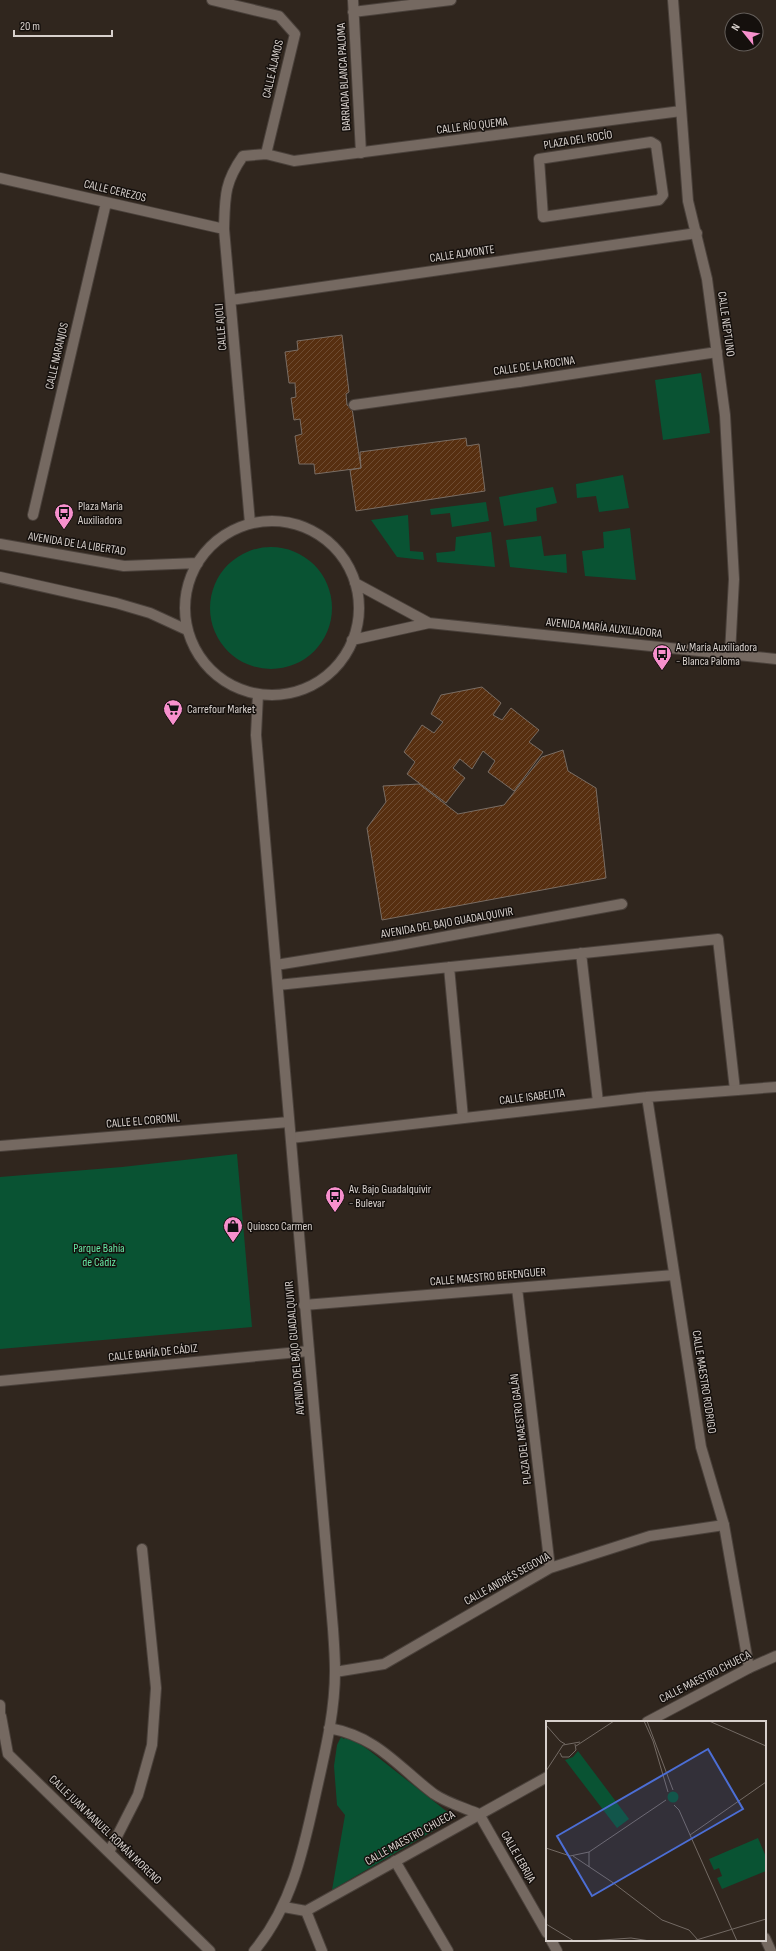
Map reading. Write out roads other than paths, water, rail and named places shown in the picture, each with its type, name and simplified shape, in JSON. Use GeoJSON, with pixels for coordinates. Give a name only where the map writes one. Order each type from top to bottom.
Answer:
{"type":"FeatureCollection","features":[{"type":"Feature","properties":{"kind":"street","name":"CALLE ÁLAMOS"},"geometry":{"type":"LineString","coordinates":[[212,0],[278,16],[295,34],[266,154]]}},
{"type":"Feature","properties":{"kind":"street","name":"BARRIADA BLANCA PALOMA"},"geometry":{"type":"LineString","coordinates":[[352,0],[361,153]]}},
{"type":"Feature","properties":{"kind":"street"},"geometry":{"type":"LineString","coordinates":[[353,12],[451,0]]}},
{"type":"Feature","properties":{"kind":"street","name":"CALLE NEPTUNO"},"geometry":{"type":"LineString","coordinates":[[673,0],[688,201],[707,279],[726,415],[734,579],[730,654]]}},
{"type":"Feature","properties":{"kind":"street","name":"CALLE RÍO QUEMA"},"geometry":{"type":"LineString","coordinates":[[266,154],[294,161],[681,111]]}},
{"type":"Feature","properties":{"kind":"street","name":"PLAZA DEL ROCÍO"},"geometry":{"type":"LineString","coordinates":[[651,142],[656,145],[664,195],[659,200],[543,217],[539,160],[651,142]]}},
{"type":"Feature","properties":{"kind":"street","name":"CALLE AJOLI"},"geometry":{"type":"LineString","coordinates":[[250,524],[224,229],[225,197],[231,173],[243,156],[266,154]]}},
{"type":"Feature","properties":{"kind":"street","name":"CALLE CEREZOS"},"geometry":{"type":"LineString","coordinates":[[0,178],[224,229]]}},
{"type":"Feature","properties":{"kind":"street","name":"CALLE NARANJOS"},"geometry":{"type":"LineString","coordinates":[[33,515],[106,203]]}},
{"type":"Feature","properties":{"kind":"street","name":"CALLE ALMONTE"},"geometry":{"type":"LineString","coordinates":[[231,300],[697,233]]}},
{"type":"Feature","properties":{"kind":"street","name":"CALLE DE LA ROCINA"},"geometry":{"type":"LineString","coordinates":[[354,405],[717,352]]}},
{"type":"Feature","properties":{"kind":"street"},"geometry":{"type":"LineString","coordinates":[[276,520],[303,526],[326,539],[344,559],[355,583],[358,612],[352,640],[341,660],[324,677],[304,688],[282,694],[258,694],[234,687],[213,672],[197,653],[187,630],[185,607],[188,583],[198,562],[212,545],[223,536],[229,532],[250,524],[276,520]]}},
{"type":"Feature","properties":{"kind":"street","name":"AVENIDA DE LA LIBERTAD"},"geometry":{"type":"LineString","coordinates":[[0,544],[124,566],[198,562]]}},
{"type":"Feature","properties":{"kind":"street"},"geometry":{"type":"LineString","coordinates":[[0,577],[116,603],[150,613],[187,630]]}},
{"type":"Feature","properties":{"kind":"street","name":"AVENIDA MARÍA AUXILIADORA"},"geometry":{"type":"LineString","coordinates":[[355,583],[429,623]]}},
{"type":"Feature","properties":{"kind":"street","name":"AVENIDA MARÍA AUXILIADORA"},"geometry":{"type":"LineString","coordinates":[[352,640],[429,623],[776,659]]}},
{"type":"Feature","properties":{"kind":"street","name":"AVENIDA DEL BAJO GUADALQUIVIR"},"geometry":{"type":"LineString","coordinates":[[254,1951],[263,1941],[284,1907],[304,1850],[330,1728],[335,1672],[333,1629],[256,735],[258,694]]}},
{"type":"Feature","properties":{"kind":"street","name":"AVENIDA DEL BAJO GUADALQUIVIR"},"geometry":{"type":"LineString","coordinates":[[276,965],[394,946],[622,904]]}},
{"type":"Feature","properties":{"kind":"street"},"geometry":{"type":"LineString","coordinates":[[278,986],[718,939],[735,1090]]}},
{"type":"Feature","properties":{"kind":"street"},"geometry":{"type":"LineString","coordinates":[[581,953],[598,1102]]}},
{"type":"Feature","properties":{"kind":"street"},"geometry":{"type":"LineString","coordinates":[[449,967],[463,1118]]}},
{"type":"Feature","properties":{"kind":"street","name":"CALLE ISABELITA"},"geometry":{"type":"LineString","coordinates":[[291,1138],[598,1102],[776,1087]]}},
{"type":"Feature","properties":{"kind":"street","name":"CALLE MAESTRO RODRIGO"},"geometry":{"type":"LineString","coordinates":[[647,1097],[701,1447],[724,1525],[749,1668]]}},
{"type":"Feature","properties":{"kind":"street","name":"CALLE EL CORONIL"},"geometry":{"type":"LineString","coordinates":[[0,1146],[289,1122]]}},
{"type":"Feature","properties":{"kind":"street","name":"CALLE MAESTRO BERENGUER"},"geometry":{"type":"LineString","coordinates":[[304,1305],[674,1275]]}},
{"type":"Feature","properties":{"kind":"street","name":"PLAZA DEL MAESTRO GALÁN"},"geometry":{"type":"LineString","coordinates":[[517,1288],[550,1568]]}},
{"type":"Feature","properties":{"kind":"street","name":"CALLE BAHÍA DE CÁDIZ"},"geometry":{"type":"LineString","coordinates":[[0,1381],[309,1351]]}},
{"type":"Feature","properties":{"kind":"street","name":"CALLE ANDRÉS SEGOVIA"},"geometry":{"type":"LineString","coordinates":[[335,1672],[384,1664],[550,1568],[650,1536],[724,1525]]}},
{"type":"Feature","properties":{"kind":"street"},"geometry":{"type":"LineString","coordinates":[[109,1852],[138,1795],[152,1745],[156,1688],[142,1549]]}},
{"type":"Feature","properties":{"kind":"street","name":"CALLE MAESTRO CHUECA"},"geometry":{"type":"LineString","coordinates":[[649,1721],[749,1668],[776,1656]]}},
{"type":"Feature","properties":{"kind":"street","name":"CALLE JUAN MANUEL ROMÁN MORENO"},"geometry":{"type":"LineString","coordinates":[[0,1705],[0,1716],[8,1754],[210,1951]]}},
{"type":"Feature","properties":{"kind":"street"},"geometry":{"type":"LineString","coordinates":[[330,1728],[346,1731],[378,1746],[436,1795],[479,1814]]}},
{"type":"Feature","properties":{"kind":"street","name":"CALLE MAESTRO CHUECA"},"geometry":{"type":"LineString","coordinates":[[306,1911],[546,1778]]}},
{"type":"Feature","properties":{"kind":"street","name":"CALLE LEBRIJA"},"geometry":{"type":"LineString","coordinates":[[479,1814],[546,1931]]}},
{"type":"Feature","properties":{"kind":"street"},"geometry":{"type":"LineString","coordinates":[[395,1861],[448,1951]]}},
{"type":"Feature","properties":{"kind":"street"},"geometry":{"type":"LineString","coordinates":[[284,1907],[306,1911],[322,1951]]}},
{"type":"Feature","properties":{"kind":"street"},"geometry":{"type":"LineString","coordinates":[[766,1940],[771,1951]]}},
{"type":"Feature","properties":{"kind":"street"},"geometry":{"type":"LineString","coordinates":[[552,1941],[557,1951]]}},
{"type":"Feature","properties":{"kind":"place","name":"Plaza María Auxiliadora"},"geometry":{"type":"Point","coordinates":[64,530]}},
{"type":"Feature","properties":{"kind":"place","name":"Av. María Auxiliadora - Blanca Paloma"},"geometry":{"type":"Point","coordinates":[662,671]}},
{"type":"Feature","properties":{"kind":"place","name":"Carrefour Market"},"geometry":{"type":"Point","coordinates":[173,726]}},
{"type":"Feature","properties":{"kind":"place","name":"Av. Bajo Guadalquivir - Bulevar"},"geometry":{"type":"Point","coordinates":[335,1213]}},
{"type":"Feature","properties":{"kind":"place","name":"Quiosco Carmen"},"geometry":{"type":"Point","coordinates":[233,1243]}},
{"type":"Feature","properties":{"kind":"park label","name":"Parque Bahía de Cádiz"},"geometry":{"type":"Point","coordinates":[99,1255]}}]}
